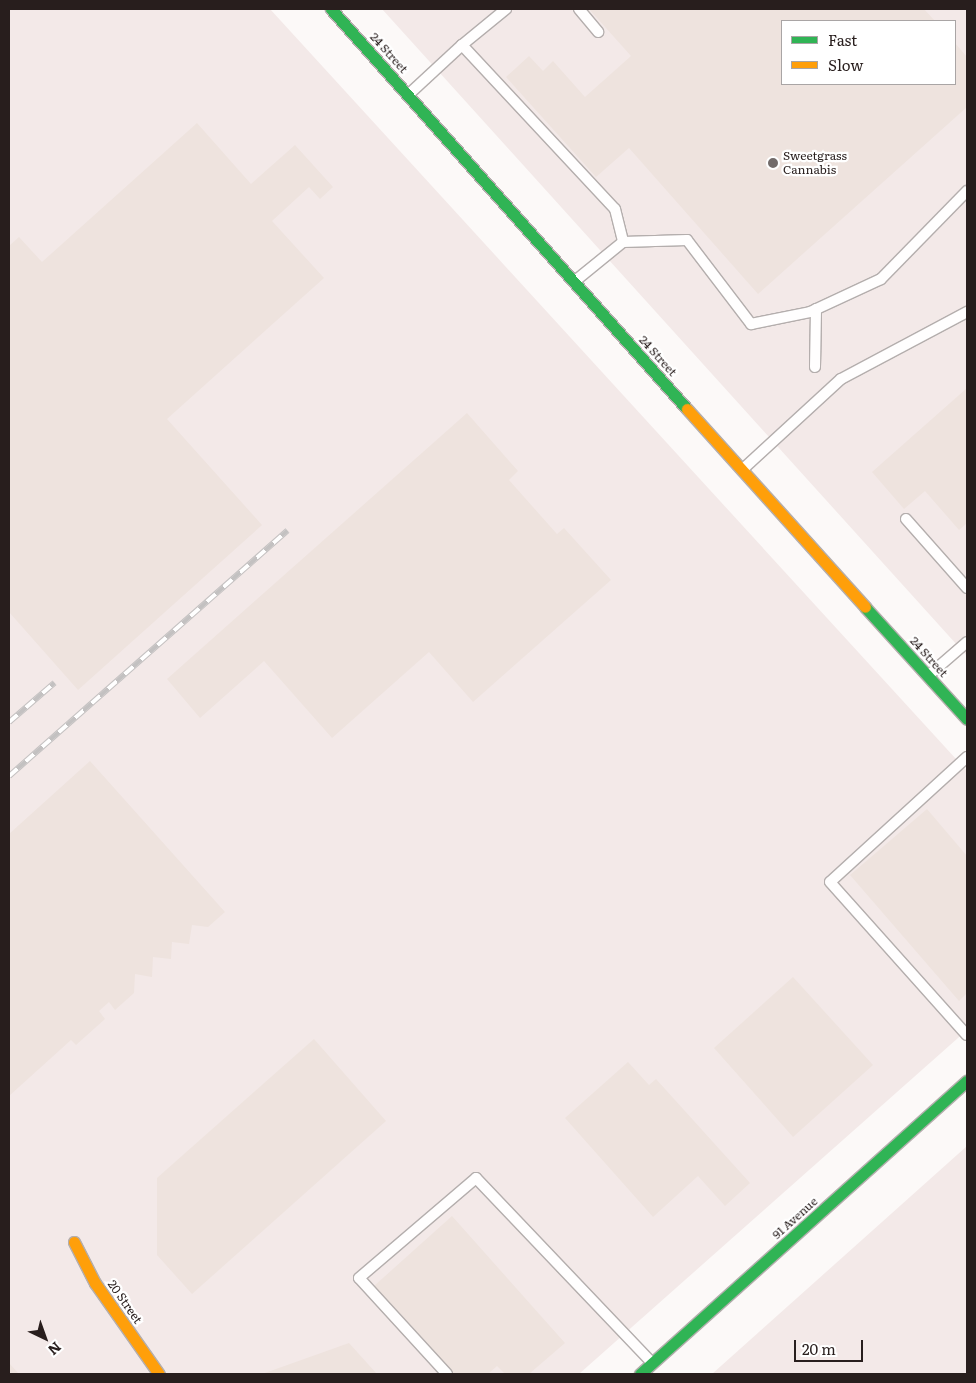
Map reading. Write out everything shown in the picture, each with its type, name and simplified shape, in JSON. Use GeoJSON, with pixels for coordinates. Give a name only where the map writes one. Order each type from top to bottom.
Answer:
{"type":"FeatureCollection","features":[{"type":"Feature","properties":{"kind":"street","name":"24 Street"},"geometry":{"type":"LineString","coordinates":[[331,9],[967,719]]}},
{"type":"Feature","properties":{"kind":"street","name":"91 Avenue"},"geometry":{"type":"LineString","coordinates":[[640,1374],[967,1081]]}},
{"type":"Feature","properties":{"kind":"street","name":"20 Street"},"geometry":{"type":"LineString","coordinates":[[74,1242],[95,1283],[159,1374]]}},
{"type":"Feature","properties":{"kind":"lane"},"geometry":{"type":"LineString","coordinates":[[408,95],[462,45],[506,9]]}},
{"type":"Feature","properties":{"kind":"lane"},"geometry":{"type":"LineString","coordinates":[[580,9],[598,32]]}},
{"type":"Feature","properties":{"kind":"lane"},"geometry":{"type":"LineString","coordinates":[[462,45],[615,209],[624,242]]}},
{"type":"Feature","properties":{"kind":"lane"},"geometry":{"type":"LineString","coordinates":[[574,282],[624,242],[687,240],[751,324],[816,309],[881,279],[967,191]]}},
{"type":"Feature","properties":{"kind":"lane"},"geometry":{"type":"LineString","coordinates":[[815,367],[816,309]]}},
{"type":"Feature","properties":{"kind":"lane"},"geometry":{"type":"LineString","coordinates":[[742,470],[841,379],[967,312]]}},
{"type":"Feature","properties":{"kind":"lane"},"geometry":{"type":"LineString","coordinates":[[906,519],[967,588]]}},
{"type":"Feature","properties":{"kind":"lane"},"geometry":{"type":"LineString","coordinates":[[928,675],[967,642]]}},
{"type":"Feature","properties":{"kind":"lane"},"geometry":{"type":"LineString","coordinates":[[967,757],[830,882],[967,1035]]}},
{"type":"Feature","properties":{"kind":"lane"},"geometry":{"type":"LineString","coordinates":[[447,1374],[359,1278],[476,1178],[653,1364]]}},
{"type":"Feature","properties":{"kind":"shaded area"},"geometry":{"type":"Polygon","coordinates":[[[9,9],[270,9],[967,771],[967,1030],[579,1374],[9,1374],[9,9]]]}},
{"type":"Feature","properties":{"kind":"shaded area"},"geometry":{"type":"Polygon","coordinates":[[[382,9],[967,9],[967,656],[382,9]]]}},
{"type":"Feature","properties":{"kind":"shaded area"},"geometry":{"type":"Polygon","coordinates":[[[967,1146],[967,1374],[712,1374],[967,1146]]]}},
{"type":"Feature","properties":{"kind":"building","name":"Sweetgrass Cannabis"},"geometry":{"type":"Polygon","coordinates":[[[589,9],[924,9],[934,20],[781,20],[781,85],[956,85],[956,44],[967,57],[967,107],[758,294],[629,148],[596,177],[506,77],[529,56],[543,71],[553,61],[585,97],[631,56],[589,9]]]}},
{"type":"Feature","properties":{"kind":"building"},"geometry":{"type":"Polygon","coordinates":[[[197,123],[251,184],[295,145],[333,187],[320,199],[309,187],[272,221],[324,278],[167,419],[262,525],[78,690],[9,612],[9,246],[19,237],[42,262],[197,123]]]}},
{"type":"Feature","properties":{"kind":"building"},"geometry":{"type":"Polygon","coordinates":[[[967,388],[967,523],[959,530],[925,491],[904,509],[872,472],[967,388]]]}},
{"type":"Feature","properties":{"kind":"building"},"geometry":{"type":"Polygon","coordinates":[[[467,413],[518,471],[509,480],[557,534],[564,528],[611,580],[473,702],[429,652],[332,738],[264,661],[200,718],[167,679],[467,413]]]}},
{"type":"Feature","properties":{"kind":"building"},"geometry":{"type":"Polygon","coordinates":[[[90,761],[225,912],[208,927],[192,925],[189,944],[172,942],[171,959],[153,957],[152,977],[135,974],[134,993],[115,1010],[109,1002],[99,1011],[105,1019],[76,1045],[71,1040],[9,1096],[9,834],[90,761]]]}},
{"type":"Feature","properties":{"kind":"building"},"geometry":{"type":"Polygon","coordinates":[[[927,809],[967,856],[967,993],[959,1001],[850,875],[927,809]]]}},
{"type":"Feature","properties":{"kind":"building"},"geometry":{"type":"Polygon","coordinates":[[[793,977],[873,1065],[793,1137],[714,1048],[793,977]]]}},
{"type":"Feature","properties":{"kind":"building"},"geometry":{"type":"Polygon","coordinates":[[[314,1039],[386,1121],[192,1294],[157,1255],[157,1178],[314,1039]]]}},
{"type":"Feature","properties":{"kind":"building"},"geometry":{"type":"Polygon","coordinates":[[[628,1062],[649,1085],[656,1079],[750,1183],[725,1206],[698,1176],[653,1217],[565,1118],[628,1062]]]}},
{"type":"Feature","properties":{"kind":"building"},"geometry":{"type":"Polygon","coordinates":[[[452,1216],[565,1343],[529,1374],[505,1374],[497,1366],[488,1374],[453,1374],[374,1286],[452,1216]]]}},
{"type":"Feature","properties":{"kind":"building"},"geometry":{"type":"Polygon","coordinates":[[[349,1343],[377,1374],[262,1374],[349,1343]]]}},
{"type":"Feature","properties":{"kind":"building"},"geometry":{"type":"Polygon","coordinates":[[[9,1363],[19,1374],[9,1374],[9,1363]]]}},
{"type":"Feature","properties":{"kind":"railway"},"geometry":{"type":"LineString","coordinates":[[9,776],[287,531]]}},
{"type":"Feature","properties":{"kind":"railway"},"geometry":{"type":"LineString","coordinates":[[9,722],[54,683]]}},
{"type":"Feature","properties":{"kind":"traffic: fast"},"geometry":{"type":"LineString","coordinates":[[331,9],[687,409]]}},
{"type":"Feature","properties":{"kind":"traffic: fast"},"geometry":{"type":"LineString","coordinates":[[865,607],[967,719]]}},
{"type":"Feature","properties":{"kind":"traffic: fast"},"geometry":{"type":"LineString","coordinates":[[640,1374],[967,1081]]}},
{"type":"Feature","properties":{"kind":"traffic: slow"},"geometry":{"type":"LineString","coordinates":[[687,409],[865,607]]}},
{"type":"Feature","properties":{"kind":"traffic: slow"},"geometry":{"type":"LineString","coordinates":[[74,1242],[95,1283],[159,1374]]}},
{"type":"Feature","properties":{"kind":"place","name":"Sweetgrass Cannabis"},"geometry":{"type":"Point","coordinates":[773,163]}}]}
